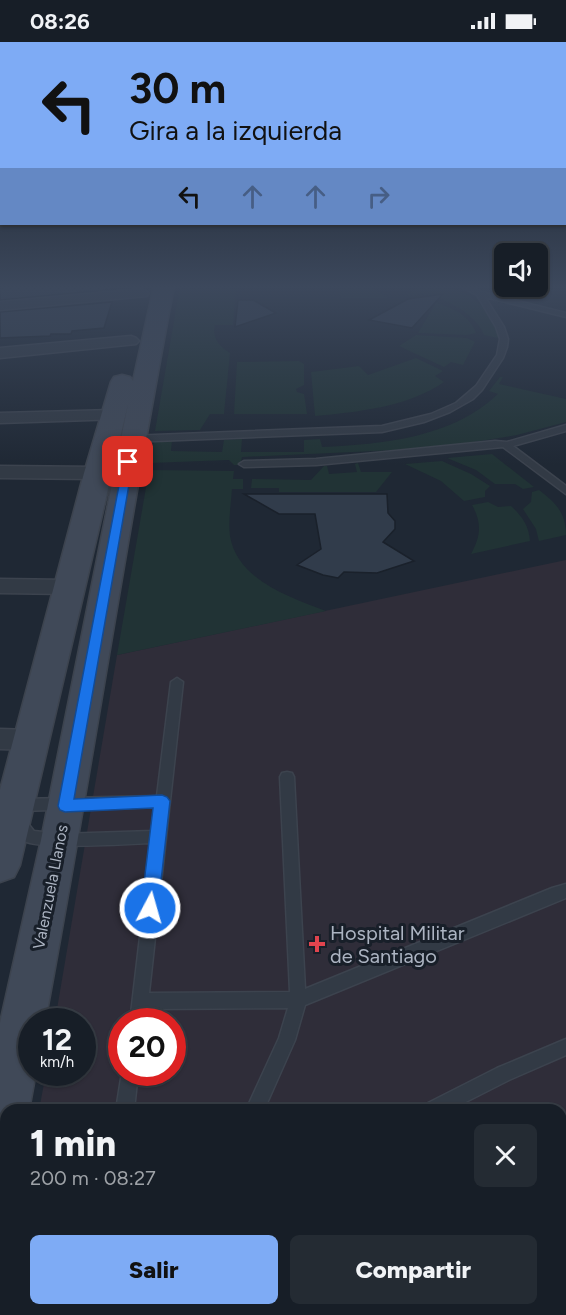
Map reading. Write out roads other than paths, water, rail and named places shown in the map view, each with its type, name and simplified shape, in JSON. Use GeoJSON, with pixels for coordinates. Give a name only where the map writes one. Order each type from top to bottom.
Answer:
{"type":"FeatureCollection","features":[{"type":"Feature","properties":{"kind":"main road","name":"Valenzuela Llanos"},"geometry":{"type":"LineString","coordinates":[[6,1104],[60,840],[130,345]]}},
{"type":"Feature","properties":{"kind":"main road","name":"Valenzuela Llanos"},"geometry":{"type":"LineString","coordinates":[[0,866],[97,473],[118,434],[138,345]]}},
{"type":"Feature","properties":{"kind":"street"},"geometry":{"type":"LineString","coordinates":[[0,353],[83,345]]}},
{"type":"Feature","properties":{"kind":"street"},"geometry":{"type":"LineString","coordinates":[[0,418],[118,434]]}},
{"type":"Feature","properties":{"kind":"street"},"geometry":{"type":"LineString","coordinates":[[0,472],[97,473]]}},
{"type":"Feature","properties":{"kind":"street"},"geometry":{"type":"LineString","coordinates":[[0,586],[69,587]]}},
{"type":"Feature","properties":{"kind":"street"},"geometry":{"type":"LineString","coordinates":[[0,739],[30,740]]}},
{"type":"Feature","properties":{"kind":"lane"},"geometry":{"type":"LineString","coordinates":[[118,434],[382,429],[417,421],[446,410],[466,399],[479,388],[502,353],[503,345]]}},
{"type":"Feature","properties":{"kind":"lane"},"geometry":{"type":"LineString","coordinates":[[244,464],[316,462],[495,444],[508,445],[566,428]]}},
{"type":"Feature","properties":{"kind":"lane"},"geometry":{"type":"LineString","coordinates":[[508,445],[509,449],[566,491]]}},
{"type":"Feature","properties":{"kind":"lane"},"geometry":{"type":"LineString","coordinates":[[139,1008],[157,837],[177,682]]}},
{"type":"Feature","properties":{"kind":"lane"},"geometry":{"type":"LineString","coordinates":[[258,1104],[286,1040],[298,1000],[287,777]]}},
{"type":"Feature","properties":{"kind":"lane"},"geometry":{"type":"LineString","coordinates":[[157,837],[60,840],[30,837],[13,810],[162,801]]}},
{"type":"Feature","properties":{"kind":"lane"},"geometry":{"type":"LineString","coordinates":[[140,1001],[298,1000],[566,891]]}},
{"type":"Feature","properties":{"kind":"lane"},"geometry":{"type":"LineString","coordinates":[[444,1104],[503,1074],[566,1047]]}},
{"type":"Feature","properties":{"kind":"lane"},"geometry":{"type":"LineString","coordinates":[[126,1104],[128,1086]]}},
{"type":"Feature","properties":{"kind":"place","name":"Hospital Militar de Santiago"},"geometry":{"type":"Point","coordinates":[317,944]}}]}
